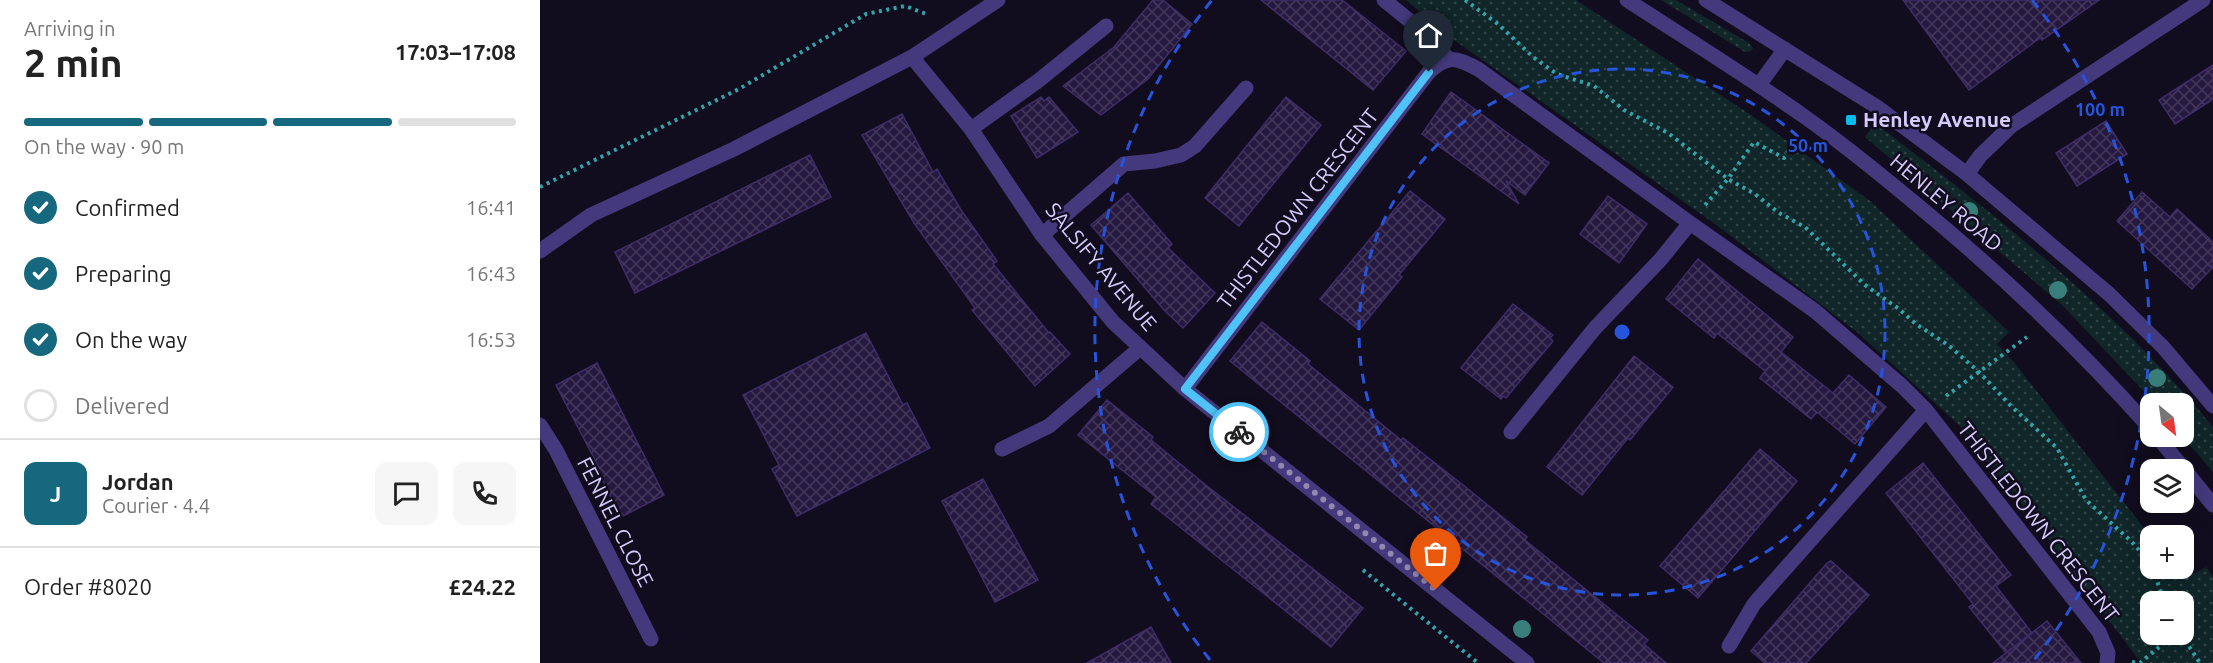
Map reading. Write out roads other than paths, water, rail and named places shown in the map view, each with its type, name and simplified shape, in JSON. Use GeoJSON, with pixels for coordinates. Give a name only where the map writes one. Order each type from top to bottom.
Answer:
{"type":"FeatureCollection","features":[{"type":"Feature","properties":{"kind":"street"},"geometry":{"type":"LineString","coordinates":[[540,251],[591,215],[734,149],[912,57],[998,0]]}},
{"type":"Feature","properties":{"kind":"street","name":"THISTLEDOWN CRESCENT"},"geometry":{"type":"LineString","coordinates":[[1384,0],[1416,26],[1448,58]]}},
{"type":"Feature","properties":{"kind":"street","name":"HENLEY ROAD"},"geometry":{"type":"LineString","coordinates":[[1627,0],[1807,118],[1878,173],[1946,229],[2048,321],[2140,417]]}},
{"type":"Feature","properties":{"kind":"street"},"geometry":{"type":"LineString","coordinates":[[1706,0],[1877,107],[1967,174],[2109,294],[2163,347],[2213,406]]}},
{"type":"Feature","properties":{"kind":"street"},"geometry":{"type":"LineString","coordinates":[[1967,174],[1980,156],[2011,126],[2203,0]]}},
{"type":"Feature","properties":{"kind":"street"},"geometry":{"type":"LineString","coordinates":[[971,129],[1038,81],[1106,26]]}},
{"type":"Feature","properties":{"kind":"street"},"geometry":{"type":"LineString","coordinates":[[1759,85],[1785,49]]}},
{"type":"Feature","properties":{"kind":"street","name":"SALSIFY AVENUE"},"geometry":{"type":"LineString","coordinates":[[912,57],[971,129],[1042,235],[1113,322],[1185,389],[1527,663]]}},
{"type":"Feature","properties":{"kind":"street","name":"THISTLEDOWN CRESCENT"},"geometry":{"type":"LineString","coordinates":[[1185,389],[1429,72],[1448,58],[1458,59],[1478,69],[1815,311],[1902,386],[1926,410],[2099,633],[2106,647],[2108,661]]}},
{"type":"Feature","properties":{"kind":"street"},"geometry":{"type":"LineString","coordinates":[[1042,235],[1124,164],[1155,161],[1181,155],[1196,146],[1246,88]]}},
{"type":"Feature","properties":{"kind":"street"},"geometry":{"type":"LineString","coordinates":[[1511,432],[1595,328],[1661,259],[1690,223]]}},
{"type":"Feature","properties":{"kind":"street"},"geometry":{"type":"LineString","coordinates":[[1002,449],[1049,426],[1140,348]]}},
{"type":"Feature","properties":{"kind":"street"},"geometry":{"type":"LineString","coordinates":[[1729,646],[1754,604],[1926,410]]}},
{"type":"Feature","properties":{"kind":"street","name":"FENNEL CLOSE"},"geometry":{"type":"LineString","coordinates":[[540,425],[556,450],[651,639]]}},
{"type":"Feature","properties":{"kind":"street"},"geometry":{"type":"LineString","coordinates":[[2166,447],[2213,505]]}},
{"type":"Feature","properties":{"kind":"place","name":"Henley Avenue"},"geometry":{"type":"Point","coordinates":[1851,120]}}]}
